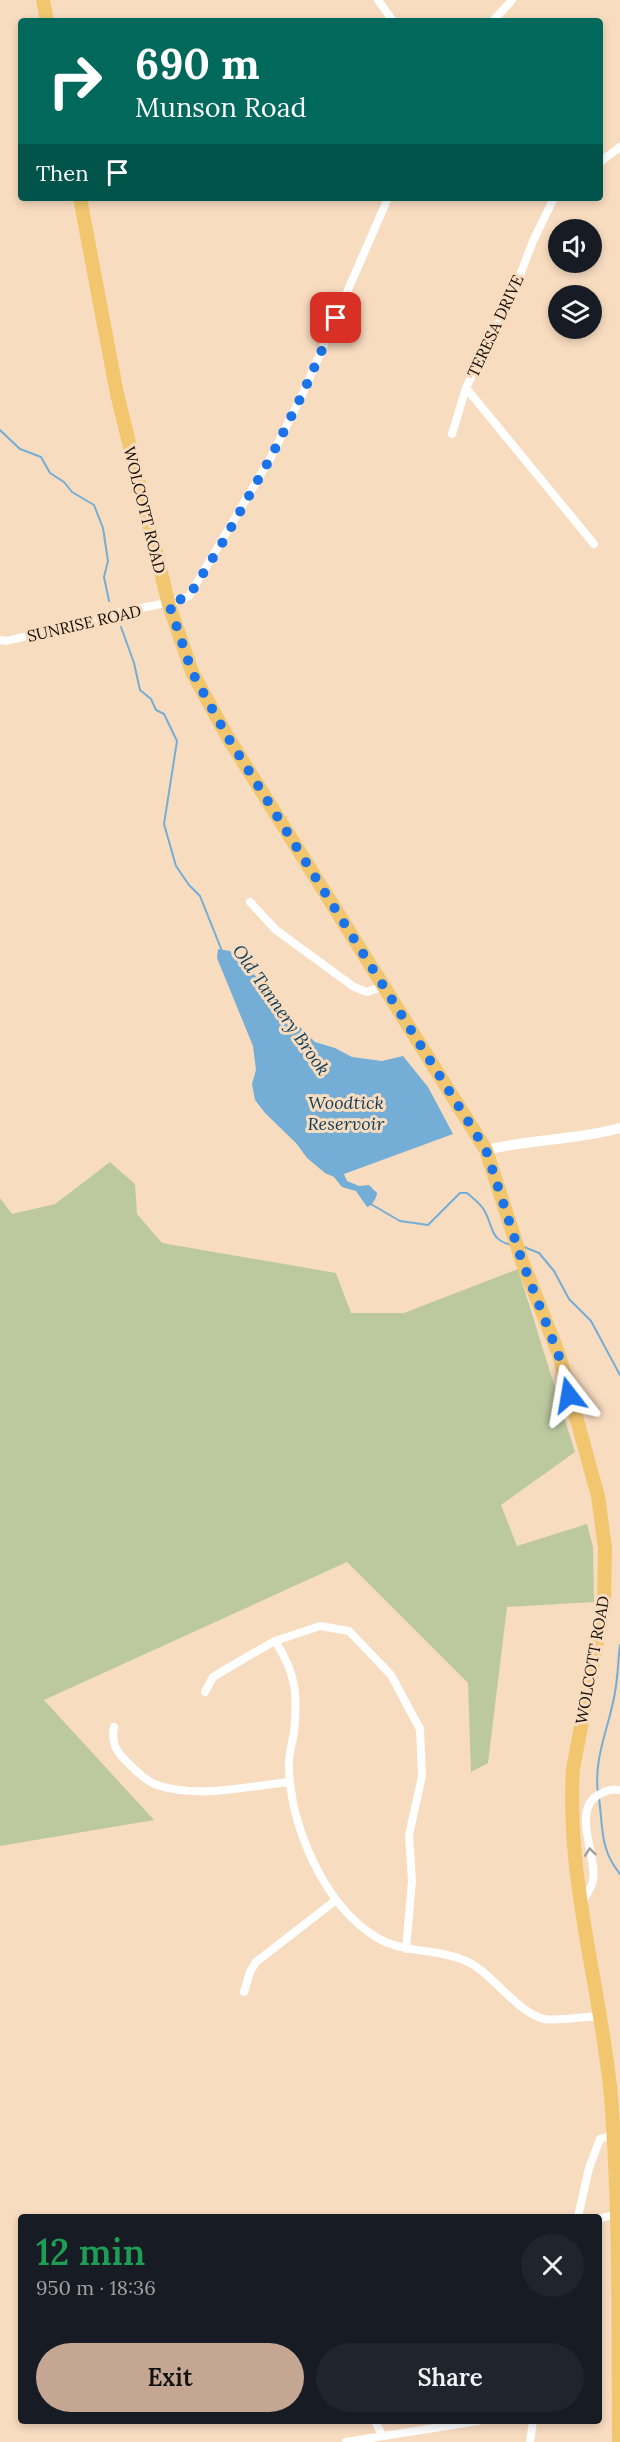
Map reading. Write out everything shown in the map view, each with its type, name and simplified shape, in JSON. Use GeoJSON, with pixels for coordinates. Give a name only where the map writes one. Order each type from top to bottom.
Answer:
{"type":"FeatureCollection","features":[{"type":"Feature","properties":{"kind":"main road"},"geometry":{"type":"LineString","coordinates":[[43,0],[46,18]]}},
{"type":"Feature","properties":{"kind":"main road","name":"WOLCOTT ROAD"},"geometry":{"type":"LineString","coordinates":[[81,201],[117,394],[169,604],[192,672],[227,736],[486,1150],[519,1251],[560,1359],[598,1496],[605,1548],[604,1605],[573,1769],[572,1785],[576,1870],[610,2096],[618,2193],[616,2214],[619,2442]]}},
{"type":"Feature","properties":{"kind":"street"},"geometry":{"type":"LineString","coordinates":[[378,0],[391,18]]}},
{"type":"Feature","properties":{"kind":"street"},"geometry":{"type":"LineString","coordinates":[[496,18],[512,0]]}},
{"type":"Feature","properties":{"kind":"street"},"geometry":{"type":"LineString","coordinates":[[603,160],[620,147]]}},
{"type":"Feature","properties":{"kind":"street"},"geometry":{"type":"LineString","coordinates":[[169,604],[189,596],[271,457],[303,393],[387,201]]}},
{"type":"Feature","properties":{"kind":"street","name":"TERESA DRIVE"},"geometry":{"type":"LineString","coordinates":[[452,434],[466,388],[507,309],[533,241],[553,201]]}},
{"type":"Feature","properties":{"kind":"street","name":"TERESA DRIVE"},"geometry":{"type":"LineString","coordinates":[[466,388],[594,544]]}},
{"type":"Feature","properties":{"kind":"street","name":"SUNRISE ROAD"},"geometry":{"type":"LineString","coordinates":[[0,640],[6,641],[68,627],[125,611],[169,604]]}},
{"type":"Feature","properties":{"kind":"street"},"geometry":{"type":"LineString","coordinates":[[250,902],[276,930],[354,987],[367,992],[384,986]]}},
{"type":"Feature","properties":{"kind":"street"},"geometry":{"type":"LineString","coordinates":[[486,1150],[512,1143],[594,1135],[620,1128]]}},
{"type":"Feature","properties":{"kind":"street"},"geometry":{"type":"LineString","coordinates":[[205,1692],[213,1677],[275,1641],[320,1626],[349,1631],[391,1675],[420,1729],[422,1776],[409,1835],[412,1881],[406,1949]]}},
{"type":"Feature","properties":{"kind":"street"},"geometry":{"type":"LineString","coordinates":[[275,1641],[288,1662],[297,1698],[288,1767],[294,1807],[315,1868],[336,1900],[353,1920],[377,1938],[406,1949],[441,1953],[472,1964],[520,2005],[544,2019],[599,2016]]}},
{"type":"Feature","properties":{"kind":"street"},"geometry":{"type":"LineString","coordinates":[[114,1727],[112,1737],[114,1749],[133,1769],[155,1785],[194,1792],[290,1782]]}},
{"type":"Feature","properties":{"kind":"street"},"geometry":{"type":"LineString","coordinates":[[582,1903],[593,1880],[586,1822],[588,1809],[592,1799],[615,1789]]}},
{"type":"Feature","properties":{"kind":"street"},"geometry":{"type":"LineString","coordinates":[[244,1992],[250,1972],[256,1962],[336,1900]]}},
{"type":"Feature","properties":{"kind":"street"},"geometry":{"type":"LineString","coordinates":[[579,2214],[589,2168],[600,2139],[613,2134]]}},
{"type":"Feature","properties":{"kind":"street"},"geometry":{"type":"LineString","coordinates":[[602,2218],[616,2214]]}},
{"type":"Feature","properties":{"kind":"street"},"geometry":{"type":"LineString","coordinates":[[376,2424],[382,2435]]}},
{"type":"Feature","properties":{"kind":"street"},"geometry":{"type":"LineString","coordinates":[[346,2442],[457,2424]]}},
{"type":"Feature","properties":{"kind":"street"},"geometry":{"type":"LineString","coordinates":[[530,2442],[533,2424]]}},
{"type":"Feature","properties":{"kind":"green space"},"geometry":{"type":"Polygon","coordinates":[[[110,1162],[135,1184],[137,1214],[162,1243],[336,1273],[351,1313],[404,1313],[518,1269],[575,1452],[501,1505],[517,1546],[587,1524],[593,1547],[594,1602],[507,1607],[488,1763],[471,1772],[468,1683],[347,1562],[44,1700],[154,1820],[0,1846],[0,1198],[12,1214],[55,1204],[110,1162]]]}},
{"type":"Feature","properties":{"kind":"water","name":"Woodtick Reservoir"},"geometry":{"type":"Polygon","coordinates":[[[218,949],[230,951],[271,991],[282,1009],[315,1042],[335,1048],[352,1057],[382,1061],[403,1056],[428,1087],[453,1134],[344,1174],[347,1181],[359,1186],[369,1185],[377,1193],[374,1201],[367,1207],[356,1191],[342,1187],[334,1177],[325,1173],[307,1158],[296,1143],[255,1100],[252,1084],[256,1070],[253,1046],[217,958],[218,949]]]}},
{"type":"Feature","properties":{"kind":"waterway","name":"Old Tannery Brook"},"geometry":{"type":"LineString","coordinates":[[0,430],[20,449],[41,457],[50,473],[64,482],[72,492],[94,505],[103,528],[108,561],[104,577],[109,601]]}},
{"type":"Feature","properties":{"kind":"waterway","name":"Old Tannery Brook"},"geometry":{"type":"LineString","coordinates":[[121,627],[134,663],[140,690],[151,699],[156,710],[164,714],[177,741],[164,824],[176,866],[200,896],[222,951]]}},
{"type":"Feature","properties":{"kind":"waterway","name":"Old Tannery Brook"},"geometry":{"type":"LineString","coordinates":[[369,1203],[400,1221],[428,1225],[460,1193],[467,1193],[482,1208],[499,1240],[512,1245]]}},
{"type":"Feature","properties":{"kind":"waterway","name":"Old Tannery Brook"},"geometry":{"type":"LineString","coordinates":[[524,1247],[539,1253],[554,1271],[569,1299],[591,1321],[620,1375]]}},
{"type":"Feature","properties":{"kind":"waterway","name":"Old Tannery Brook"},"geometry":{"type":"LineString","coordinates":[[598,1793],[598,1767],[613,1704],[620,1645]]}},
{"type":"Feature","properties":{"kind":"waterway","name":"Old Tannery Brook"},"geometry":{"type":"LineString","coordinates":[[599,1798],[606,1847],[620,1874]]}},
{"type":"Feature","properties":{"kind":"route"},"geometry":{"type":"LineString","coordinates":[[336,318],[303,393],[271,457],[224,540],[189,596],[169,604],[192,672],[227,736],[486,1150],[521,1258],[560,1359],[569,1395]]}}]}
